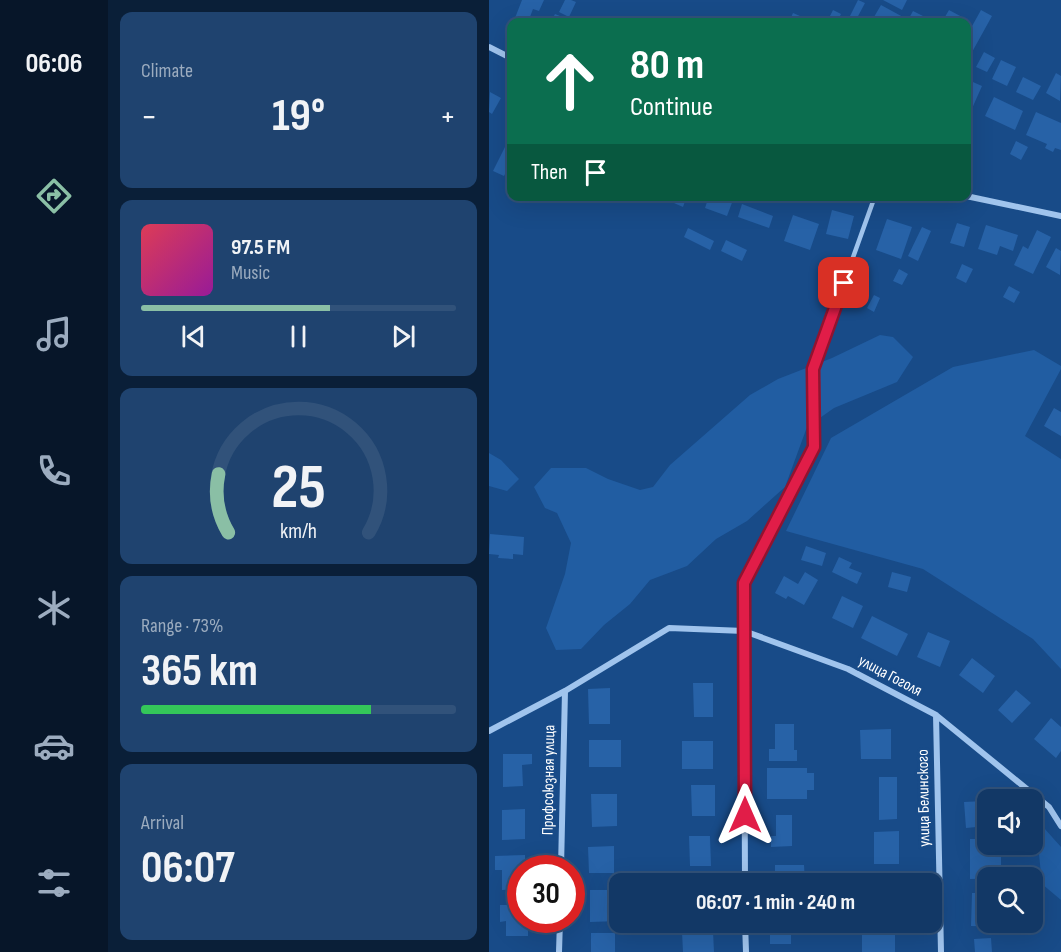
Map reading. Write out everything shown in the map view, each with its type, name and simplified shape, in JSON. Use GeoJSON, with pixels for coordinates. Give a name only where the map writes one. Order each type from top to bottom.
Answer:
{"type":"FeatureCollection","features":[{"type":"Feature","properties":{"kind":"street"},"geometry":{"type":"LineString","coordinates":[[489,46],[507,56]]}},
{"type":"Feature","properties":{"kind":"street"},"geometry":{"type":"LineString","coordinates":[[971,197],[1061,216]]}},
{"type":"Feature","properties":{"kind":"street","name":"улица Гоголя"},"geometry":{"type":"LineString","coordinates":[[565,691],[669,628],[744,631],[848,669],[936,716],[1049,807],[1061,826]]}},
{"type":"Feature","properties":{"kind":"street"},"geometry":{"type":"LineString","coordinates":[[744,631],[745,873]]}},
{"type":"Feature","properties":{"kind":"street"},"geometry":{"type":"LineString","coordinates":[[489,731],[565,691]]}},
{"type":"Feature","properties":{"kind":"street","name":"Профсоюзная улица"},"geometry":{"type":"LineString","coordinates":[[561,855],[565,691]]}},
{"type":"Feature","properties":{"kind":"street","name":"улица Белинского"},"geometry":{"type":"LineString","coordinates":[[936,716],[941,952]]}},
{"type":"Feature","properties":{"kind":"street"},"geometry":{"type":"LineString","coordinates":[[559,952],[560,933]]}},
{"type":"Feature","properties":{"kind":"street"},"geometry":{"type":"LineString","coordinates":[[745,933],[745,952]]}},
{"type":"Feature","properties":{"kind":"lane"},"geometry":{"type":"LineString","coordinates":[[744,631],[744,583],[814,447],[813,369],[873,201]]}},
{"type":"Feature","properties":{"kind":"shaded area"},"geometry":{"type":"Polygon","coordinates":[[[880,335],[893,337],[913,357],[897,382],[834,408],[807,427],[785,487],[747,521],[716,539],[687,566],[650,580],[630,604],[604,625],[581,649],[556,650],[546,628],[565,574],[571,543],[557,513],[545,508],[534,487],[551,468],[586,468],[608,479],[640,490],[653,487],[670,465],[750,395],[778,379],[832,358],[880,335]]]}},
{"type":"Feature","properties":{"kind":"shaded area"},"geometry":{"type":"Polygon","coordinates":[[[1034,350],[1061,366],[1025,436],[1061,459],[1061,669],[1033,639],[923,569],[786,531],[831,438],[953,367],[1034,350]]]}},
{"type":"Feature","properties":{"kind":"shaded area"},"geometry":{"type":"Polygon","coordinates":[[[489,453],[501,460],[519,479],[507,491],[489,486],[489,453]]]}},
{"type":"Feature","properties":{"kind":"shaded area"},"geometry":{"type":"Polygon","coordinates":[[[1044,828],[1061,847],[1061,900],[1043,885],[1043,867],[1040,867],[1039,855],[1043,855],[1044,828]]]}},
{"type":"Feature","properties":{"kind":"building"},"geometry":{"type":"Polygon","coordinates":[[[522,0],[544,0],[539,11],[533,9],[530,18],[515,18],[522,0]]]}},
{"type":"Feature","properties":{"kind":"building"},"geometry":{"type":"Polygon","coordinates":[[[565,0],[576,2],[569,17],[559,12],[565,0]]]}},
{"type":"Feature","properties":{"kind":"building"},"geometry":{"type":"Polygon","coordinates":[[[858,0],[865,3],[857,18],[850,16],[858,0]]]}},
{"type":"Feature","properties":{"kind":"building"},"geometry":{"type":"Polygon","coordinates":[[[883,0],[907,0],[902,10],[883,0]]]}},
{"type":"Feature","properties":{"kind":"building"},"geometry":{"type":"Polygon","coordinates":[[[881,5],[903,17],[876,18],[874,17],[881,5]]]}},
{"type":"Feature","properties":{"kind":"building"},"geometry":{"type":"Polygon","coordinates":[[[833,10],[841,14],[839,18],[829,18],[833,10]]]}},
{"type":"Feature","properties":{"kind":"building"},"geometry":{"type":"Polygon","coordinates":[[[949,10],[962,17],[961,18],[944,18],[949,10]]]}},
{"type":"Feature","properties":{"kind":"building"},"geometry":{"type":"Polygon","coordinates":[[[981,10],[992,16],[971,54],[971,28],[981,10]]]}},
{"type":"Feature","properties":{"kind":"building"},"geometry":{"type":"Polygon","coordinates":[[[913,11],[923,16],[922,18],[909,18],[913,11]]]}},
{"type":"Feature","properties":{"kind":"building"},"geometry":{"type":"Polygon","coordinates":[[[793,13],[805,18],[791,18],[793,13]]]}},
{"type":"Feature","properties":{"kind":"building"},"geometry":{"type":"Polygon","coordinates":[[[555,14],[565,18],[553,18],[555,14]]]}},
{"type":"Feature","properties":{"kind":"building"},"geometry":{"type":"Polygon","coordinates":[[[984,52],[995,58],[987,72],[976,67],[984,52]]]}},
{"type":"Feature","properties":{"kind":"building"},"geometry":{"type":"Polygon","coordinates":[[[1001,60],[1016,67],[1007,86],[992,79],[1001,60]]]}},
{"type":"Feature","properties":{"kind":"building"},"geometry":{"type":"Polygon","coordinates":[[[1056,73],[1061,76],[1060,101],[1046,93],[1056,73]]]}},
{"type":"Feature","properties":{"kind":"building"},"geometry":{"type":"Polygon","coordinates":[[[1023,77],[1041,86],[1033,100],[1016,92],[1023,77]]]}},
{"type":"Feature","properties":{"kind":"building"},"geometry":{"type":"Polygon","coordinates":[[[971,81],[982,86],[971,111],[971,81]]]}},
{"type":"Feature","properties":{"kind":"building"},"geometry":{"type":"Polygon","coordinates":[[[490,92],[501,98],[492,114],[489,112],[490,92]]]}},
{"type":"Feature","properties":{"kind":"building"},"geometry":{"type":"Polygon","coordinates":[[[994,97],[1023,111],[1015,130],[985,116],[994,97]]]}},
{"type":"Feature","properties":{"kind":"building"},"geometry":{"type":"Polygon","coordinates":[[[1036,112],[1061,123],[1061,150],[1055,148],[1053,152],[1045,148],[1047,144],[1026,135],[1036,112]]]}},
{"type":"Feature","properties":{"kind":"building"},"geometry":{"type":"Polygon","coordinates":[[[1016,141],[1028,147],[1021,160],[1010,154],[1016,141]]]}},
{"type":"Feature","properties":{"kind":"building"},"geometry":{"type":"Polygon","coordinates":[[[506,145],[507,170],[504,176],[493,171],[506,145]]]}},
{"type":"Feature","properties":{"kind":"building"},"geometry":{"type":"Polygon","coordinates":[[[669,201],[685,201],[683,207],[669,201]]]}},
{"type":"Feature","properties":{"kind":"building"},"geometry":{"type":"Polygon","coordinates":[[[707,201],[733,201],[727,216],[705,208],[707,201]]]}},
{"type":"Feature","properties":{"kind":"building"},"geometry":{"type":"Polygon","coordinates":[[[742,204],[773,216],[769,228],[738,217],[742,204]]]}},
{"type":"Feature","properties":{"kind":"building"},"geometry":{"type":"Polygon","coordinates":[[[832,210],[854,216],[848,239],[826,234],[832,210]]]}},
{"type":"Feature","properties":{"kind":"building"},"geometry":{"type":"Polygon","coordinates":[[[793,215],[819,224],[810,250],[784,241],[793,215]]]}},
{"type":"Feature","properties":{"kind":"building"},"geometry":{"type":"Polygon","coordinates":[[[887,219],[912,227],[901,259],[876,250],[887,219]]]}},
{"type":"Feature","properties":{"kind":"building"},"geometry":{"type":"Polygon","coordinates":[[[957,223],[970,227],[964,247],[950,243],[957,223]]]}},
{"type":"Feature","properties":{"kind":"building"},"geometry":{"type":"Polygon","coordinates":[[[986,225],[1018,235],[1013,251],[1000,246],[997,255],[978,249],[986,225]]]}},
{"type":"Feature","properties":{"kind":"building"},"geometry":{"type":"Polygon","coordinates":[[[922,227],[931,231],[918,261],[908,256],[922,227]]]}},
{"type":"Feature","properties":{"kind":"building"},"geometry":{"type":"Polygon","coordinates":[[[688,228],[714,241],[710,250],[684,237],[688,228]]]}},
{"type":"Feature","properties":{"kind":"building"},"geometry":{"type":"Polygon","coordinates":[[[1037,230],[1051,237],[1033,274],[1014,265],[1023,246],[1028,249],[1037,230]]]}},
{"type":"Feature","properties":{"kind":"building"},"geometry":{"type":"Polygon","coordinates":[[[726,240],[747,250],[742,261],[721,251],[726,240]]]}},
{"type":"Feature","properties":{"kind":"building"},"geometry":{"type":"Polygon","coordinates":[[[1056,248],[1061,251],[1060,275],[1046,267],[1056,248]]]}},
{"type":"Feature","properties":{"kind":"building"},"geometry":{"type":"Polygon","coordinates":[[[962,264],[973,269],[966,283],[956,278],[962,264]]]}},
{"type":"Feature","properties":{"kind":"building"},"geometry":{"type":"Polygon","coordinates":[[[899,269],[908,274],[902,285],[893,281],[899,269]]]}},
{"type":"Feature","properties":{"kind":"building"},"geometry":{"type":"Polygon","coordinates":[[[1009,286],[1020,292],[1014,303],[1003,297],[1009,286]]]}},
{"type":"Feature","properties":{"kind":"building"},"geometry":{"type":"Polygon","coordinates":[[[874,295],[880,298],[874,312],[867,308],[874,295]]]}},
{"type":"Feature","properties":{"kind":"building"},"geometry":{"type":"Polygon","coordinates":[[[1054,408],[1061,412],[1061,436],[1044,426],[1054,408]]]}},
{"type":"Feature","properties":{"kind":"building"},"geometry":{"type":"Polygon","coordinates":[[[490,534],[524,537],[523,555],[513,554],[513,559],[498,558],[499,555],[489,554],[490,534]]]}},
{"type":"Feature","properties":{"kind":"building"},"geometry":{"type":"Polygon","coordinates":[[[806,546],[826,553],[822,566],[801,560],[806,546]]]}},
{"type":"Feature","properties":{"kind":"building"},"geometry":{"type":"Polygon","coordinates":[[[839,557],[852,563],[849,568],[862,573],[857,584],[832,572],[839,557]]]}},
{"type":"Feature","properties":{"kind":"building"},"geometry":{"type":"Polygon","coordinates":[[[805,572],[818,580],[804,605],[788,596],[786,599],[775,593],[784,576],[798,584],[805,572]]]}},
{"type":"Feature","properties":{"kind":"building"},"geometry":{"type":"Polygon","coordinates":[[[892,572],[911,577],[907,592],[888,587],[892,572]]]}},
{"type":"Feature","properties":{"kind":"building"},"geometry":{"type":"Polygon","coordinates":[[[842,596],[863,606],[853,628],[832,618],[842,596]]]}},
{"type":"Feature","properties":{"kind":"building"},"geometry":{"type":"Polygon","coordinates":[[[872,616],[908,634],[897,656],[861,638],[872,616]]]}},
{"type":"Feature","properties":{"kind":"building"},"geometry":{"type":"Polygon","coordinates":[[[928,632],[950,641],[940,667],[917,657],[928,632]]]}},
{"type":"Feature","properties":{"kind":"building"},"geometry":{"type":"Polygon","coordinates":[[[972,658],[995,676],[983,693],[959,675],[972,658]]]}},
{"type":"Feature","properties":{"kind":"building"},"geometry":{"type":"Polygon","coordinates":[[[693,683],[713,683],[713,717],[694,717],[693,683]]]}},
{"type":"Feature","properties":{"kind":"building"},"geometry":{"type":"Polygon","coordinates":[[[610,688],[610,724],[589,724],[588,689],[610,688]]]}},
{"type":"Feature","properties":{"kind":"building"},"geometry":{"type":"Polygon","coordinates":[[[1016,690],[1031,703],[1012,723],[998,710],[1016,690]]]}},
{"type":"Feature","properties":{"kind":"building"},"geometry":{"type":"Polygon","coordinates":[[[1051,718],[1061,727],[1061,751],[1056,758],[1034,739],[1051,718]]]}},
{"type":"Feature","properties":{"kind":"building"},"geometry":{"type":"Polygon","coordinates":[[[775,724],[794,724],[794,750],[797,750],[797,761],[769,761],[769,749],[775,749],[775,724]]]}},
{"type":"Feature","properties":{"kind":"building"},"geometry":{"type":"Polygon","coordinates":[[[891,729],[891,759],[861,759],[860,730],[891,729]]]}},
{"type":"Feature","properties":{"kind":"building"},"geometry":{"type":"Polygon","coordinates":[[[589,740],[621,740],[621,767],[589,767],[589,740]]]}},
{"type":"Feature","properties":{"kind":"building"},"geometry":{"type":"Polygon","coordinates":[[[682,741],[713,741],[713,769],[682,769],[682,741]]]}},
{"type":"Feature","properties":{"kind":"building"},"geometry":{"type":"Polygon","coordinates":[[[503,754],[532,754],[532,764],[522,765],[523,786],[503,787],[503,754]]]}},
{"type":"Feature","properties":{"kind":"building"},"geometry":{"type":"Polygon","coordinates":[[[767,768],[807,768],[807,773],[814,773],[814,790],[807,790],[807,799],[767,799],[767,768]]]}},
{"type":"Feature","properties":{"kind":"building"},"geometry":{"type":"Polygon","coordinates":[[[879,777],[897,777],[897,819],[879,820],[879,777]]]}},
{"type":"Feature","properties":{"kind":"building"},"geometry":{"type":"Polygon","coordinates":[[[691,785],[715,785],[715,816],[692,816],[691,785]]]}},
{"type":"Feature","properties":{"kind":"building"},"geometry":{"type":"Polygon","coordinates":[[[591,794],[617,794],[617,826],[592,827],[591,794]]]}},
{"type":"Feature","properties":{"kind":"building"},"geometry":{"type":"Polygon","coordinates":[[[977,801],[977,827],[966,828],[964,802],[977,801]]]}},
{"type":"Feature","properties":{"kind":"building"},"geometry":{"type":"Polygon","coordinates":[[[525,809],[525,839],[502,840],[502,810],[525,809]]]}},
{"type":"Feature","properties":{"kind":"building"},"geometry":{"type":"Polygon","coordinates":[[[776,815],[792,815],[792,846],[771,847],[771,836],[776,836],[776,815]]]}},
{"type":"Feature","properties":{"kind":"building"},"geometry":{"type":"Polygon","coordinates":[[[899,831],[899,864],[874,864],[874,832],[899,831]]]}},
{"type":"Feature","properties":{"kind":"building"},"geometry":{"type":"Polygon","coordinates":[[[689,836],[710,836],[711,866],[690,866],[689,836]]]}},
{"type":"Feature","properties":{"kind":"building"},"geometry":{"type":"Polygon","coordinates":[[[970,839],[977,839],[977,855],[1001,855],[1001,867],[977,867],[977,879],[970,879],[970,839]]]}},
{"type":"Feature","properties":{"kind":"building"},"geometry":{"type":"Polygon","coordinates":[[[614,846],[614,873],[589,873],[588,847],[614,846]]]}},
{"type":"Feature","properties":{"kind":"building"},"geometry":{"type":"Polygon","coordinates":[[[495,856],[507,856],[507,890],[502,890],[502,870],[495,870],[495,856]]]}},
{"type":"Feature","properties":{"kind":"building"},"geometry":{"type":"Polygon","coordinates":[[[775,865],[804,865],[804,873],[775,873],[775,865]]]}},
{"type":"Feature","properties":{"kind":"building"},"geometry":{"type":"Polygon","coordinates":[[[590,890],[609,890],[609,921],[590,922],[590,890]]]}},
{"type":"Feature","properties":{"kind":"building"},"geometry":{"type":"Polygon","coordinates":[[[972,893],[977,893],[977,926],[971,926],[972,893]]]}},
{"type":"Feature","properties":{"kind":"building"},"geometry":{"type":"Polygon","coordinates":[[[500,905],[507,905],[507,933],[528,933],[528,936],[506,936],[506,921],[500,922],[500,905]]]}},
{"type":"Feature","properties":{"kind":"building"},"geometry":{"type":"Polygon","coordinates":[[[591,933],[615,933],[615,952],[591,952],[591,933]]]}},
{"type":"Feature","properties":{"kind":"building"},"geometry":{"type":"Polygon","coordinates":[[[682,933],[713,933],[714,952],[683,952],[682,933]]]}},
{"type":"Feature","properties":{"kind":"building"},"geometry":{"type":"Polygon","coordinates":[[[770,933],[809,933],[791,934],[791,944],[770,944],[770,933]]]}},
{"type":"Feature","properties":{"kind":"building"},"geometry":{"type":"Polygon","coordinates":[[[862,933],[895,935],[895,952],[862,952],[862,933]]]}},
{"type":"Feature","properties":{"kind":"building"},"geometry":{"type":"Polygon","coordinates":[[[991,938],[992,952],[975,952],[974,939],[991,938]]]}},
{"type":"Feature","properties":{"kind":"route"},"geometry":{"type":"LineString","coordinates":[[745,815],[744,583],[814,447],[813,369],[844,283]]}}]}
